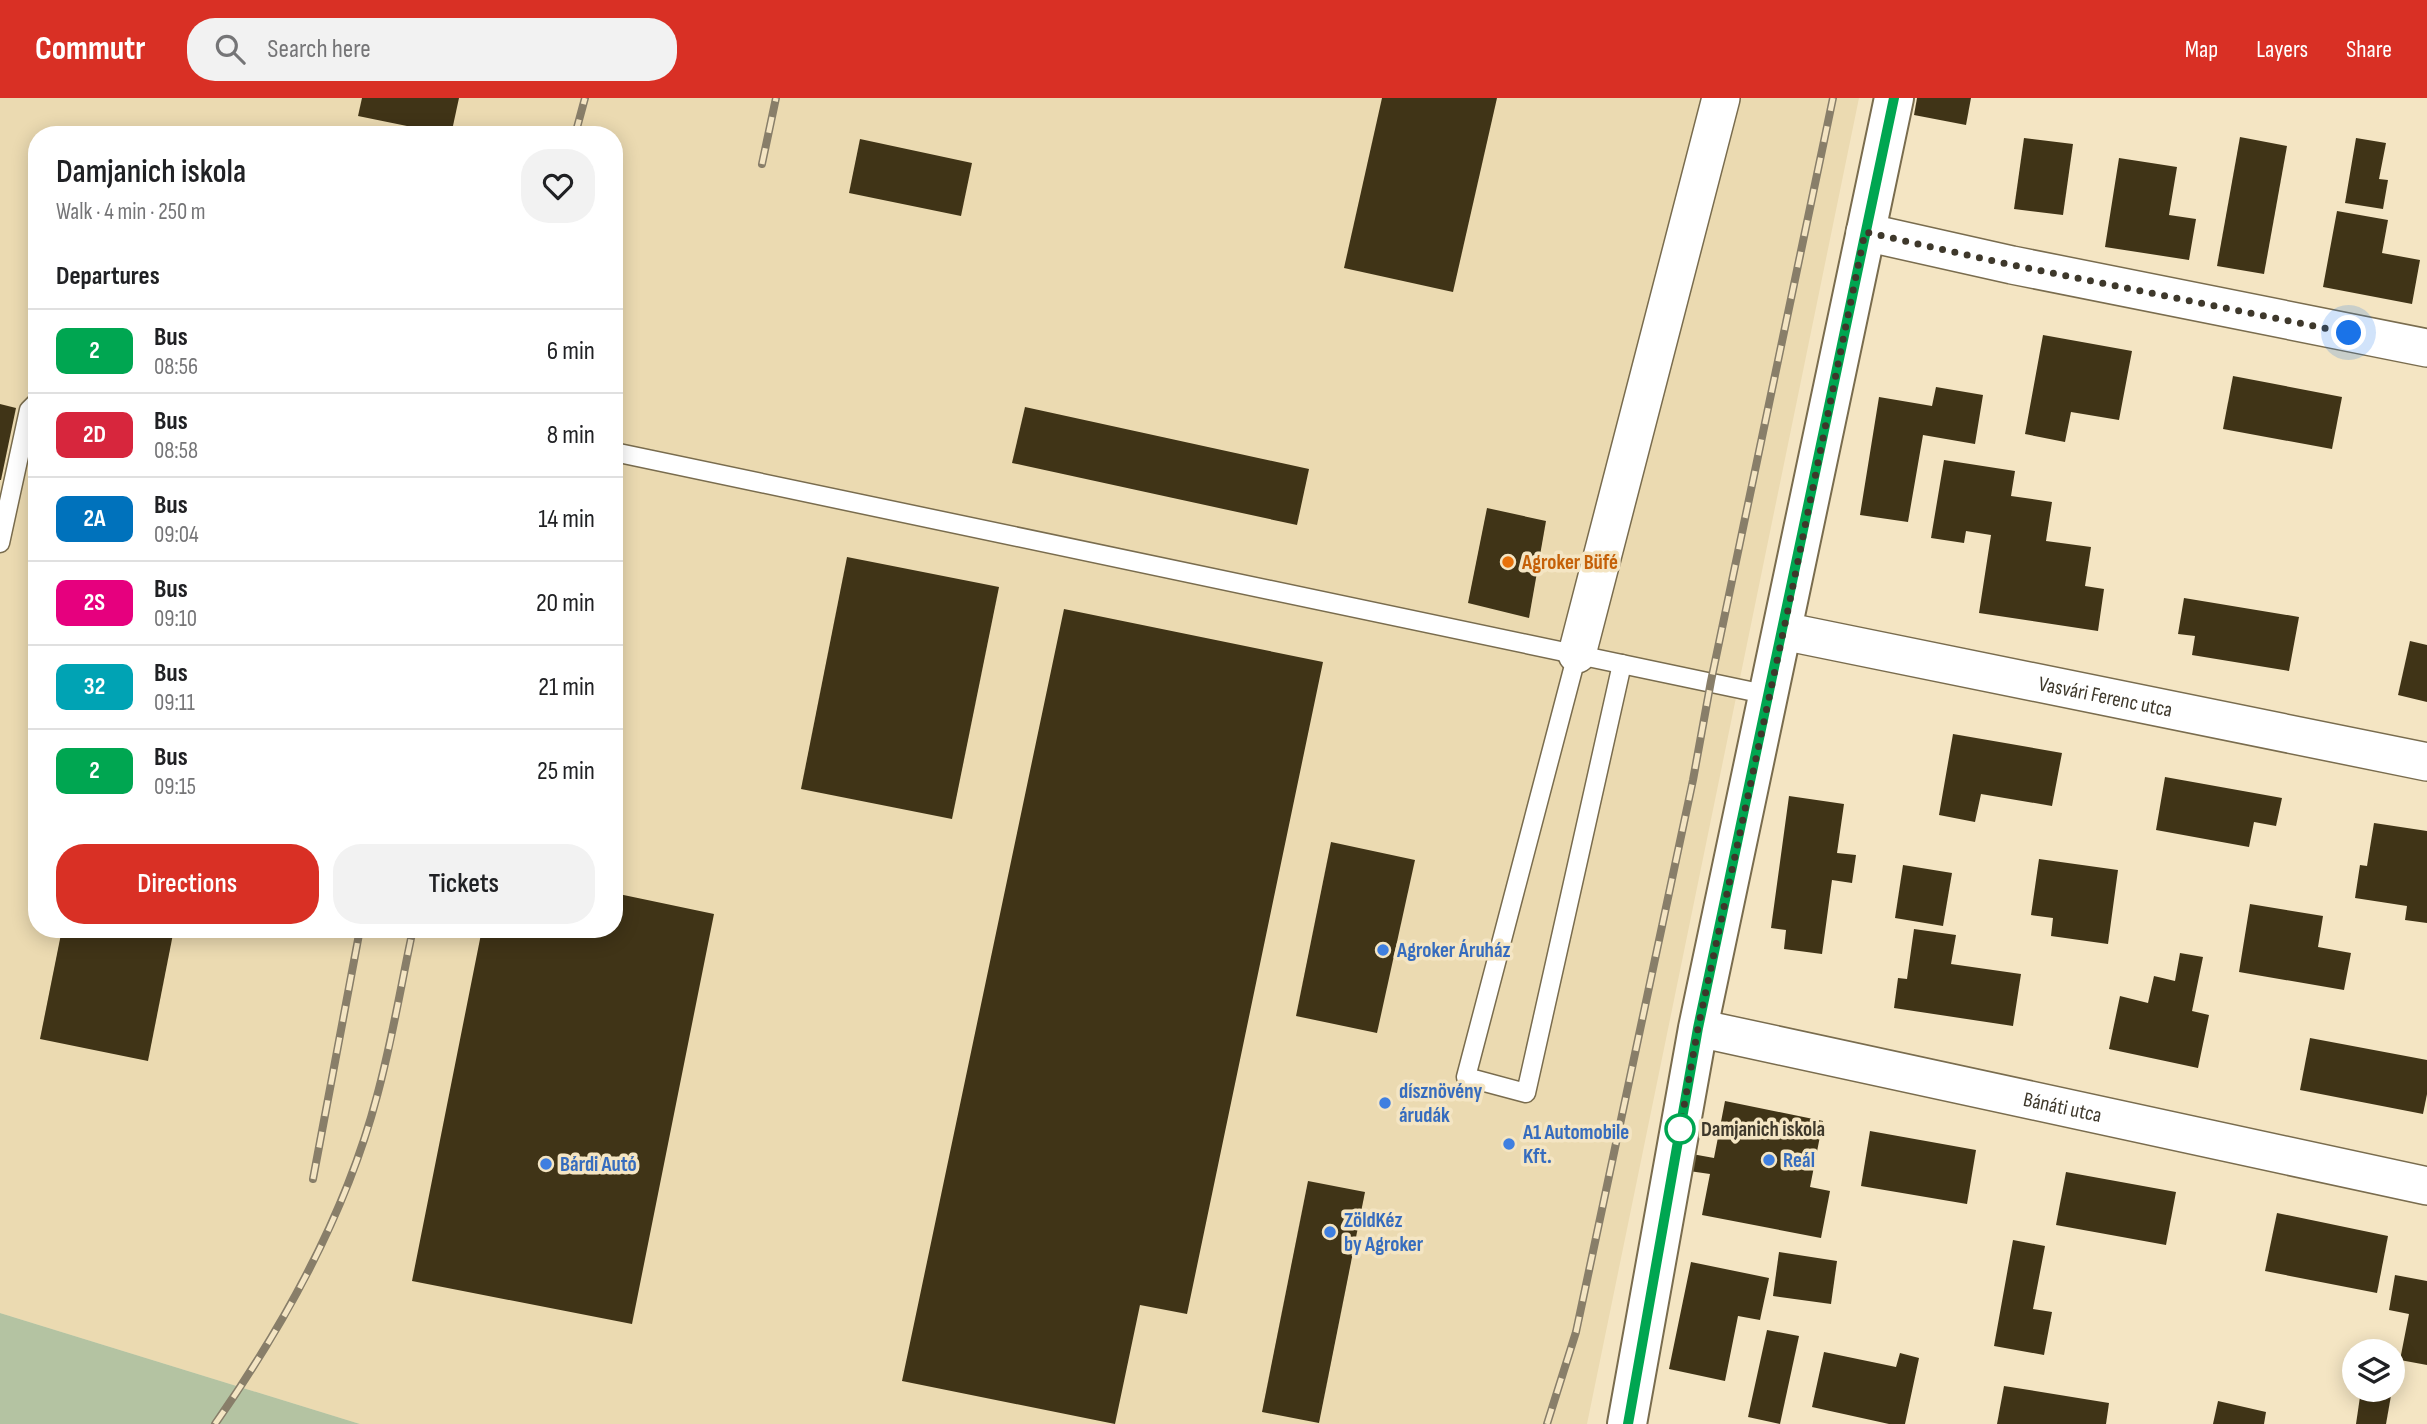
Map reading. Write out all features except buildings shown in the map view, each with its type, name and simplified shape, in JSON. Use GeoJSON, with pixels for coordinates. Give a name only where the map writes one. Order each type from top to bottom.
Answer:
{"type":"FeatureCollection","features":[{"type":"Feature","properties":{"kind":"main road"},"geometry":{"type":"LineString","coordinates":[[1632,1423],[1698,1028],[1894,98]]}},
{"type":"Feature","properties":{"kind":"street"},"geometry":{"type":"LineString","coordinates":[[1577,654],[1721,98]]}},
{"type":"Feature","properties":{"kind":"street"},"geometry":{"type":"LineString","coordinates":[[1865,232],[2026,268],[2427,348]]}},
{"type":"Feature","properties":{"kind":"street","name":"Vasvári Ferenc utca"},"geometry":{"type":"LineString","coordinates":[[1783,631],[2427,762]]}},
{"type":"Feature","properties":{"kind":"street","name":"Bánáti utca"},"geometry":{"type":"LineString","coordinates":[[1698,1028],[2427,1186]]}},
{"type":"Feature","properties":{"kind":"lane"},"geometry":{"type":"LineString","coordinates":[[0,543],[28,415]]}},
{"type":"Feature","properties":{"kind":"lane"},"geometry":{"type":"LineString","coordinates":[[623,454],[1769,695]]}},
{"type":"Feature","properties":{"kind":"lane"},"geometry":{"type":"LineString","coordinates":[[1577,654],[1466,1077],[1526,1093],[1622,664]]}},
{"type":"Feature","properties":{"kind":"shaded area"},"geometry":{"type":"Polygon","coordinates":[[[0,98],[1859,98],[1587,1424],[360,1424],[0,1313],[0,98]]]}},
{"type":"Feature","properties":{"kind":"green space"},"geometry":{"type":"Polygon","coordinates":[[[0,1313],[360,1424],[0,1424],[0,1313]]]}},
{"type":"Feature","properties":{"kind":"railway"},"geometry":{"type":"LineString","coordinates":[[577,126],[585,98]]}},
{"type":"Feature","properties":{"kind":"railway"},"geometry":{"type":"LineString","coordinates":[[762,164],[776,98]]}},
{"type":"Feature","properties":{"kind":"railway"},"geometry":{"type":"LineString","coordinates":[[1547,1424],[1576,1332],[1833,98]]}},
{"type":"Feature","properties":{"kind":"railway"},"geometry":{"type":"LineString","coordinates":[[313,1179],[358,938]]}},
{"type":"Feature","properties":{"kind":"railway"},"geometry":{"type":"LineString","coordinates":[[215,1424],[289,1307],[331,1225],[348,1183],[364,1140],[382,1075],[411,938]]}},
{"type":"Feature","properties":{"kind":"bus line","name":"2"},"geometry":{"type":"LineString","coordinates":[[1628,1424],[1698,1028],[1894,98]]}},
{"type":"Feature","properties":{"kind":"place","name":"Agroker Büfé"},"geometry":{"type":"Point","coordinates":[1508,562]}},
{"type":"Feature","properties":{"kind":"place","name":"Agroker Áruház"},"geometry":{"type":"Point","coordinates":[1383,950]}},
{"type":"Feature","properties":{"kind":"place","name":"dísznövény árudák"},"geometry":{"type":"Point","coordinates":[1385,1103]}},
{"type":"Feature","properties":{"kind":"place","name":"Damjanich iskola"},"geometry":{"type":"Point","coordinates":[1680,1129]}},
{"type":"Feature","properties":{"kind":"place","name":"A1 Automobile Kft."},"geometry":{"type":"Point","coordinates":[1509,1144]}},
{"type":"Feature","properties":{"kind":"place","name":"Reál"},"geometry":{"type":"Point","coordinates":[1769,1160]}},
{"type":"Feature","properties":{"kind":"place","name":"Bárdi Autó"},"geometry":{"type":"Point","coordinates":[546,1164]}},
{"type":"Feature","properties":{"kind":"place","name":"ZöldKéz by Agroker"},"geometry":{"type":"Point","coordinates":[1330,1232]}},
{"type":"Feature","properties":{"kind":"route"},"geometry":{"type":"LineString","coordinates":[[1680,1129],[1698,1028],[1789,605],[1865,232],[2012,265],[2349,333]]}}]}
